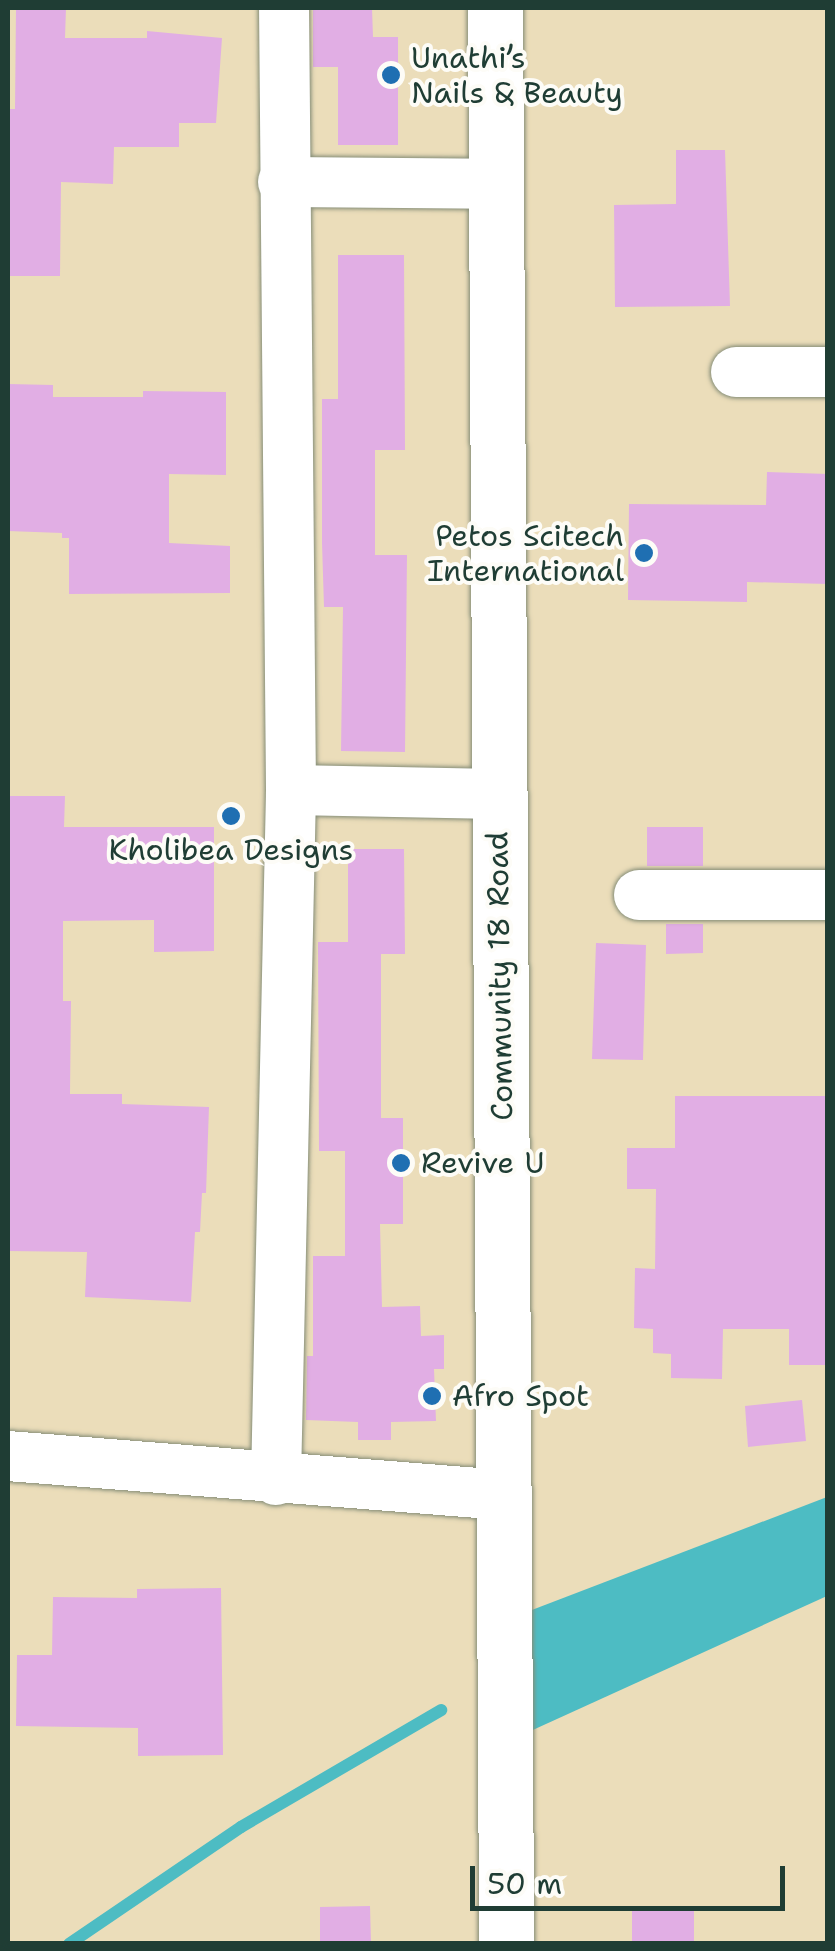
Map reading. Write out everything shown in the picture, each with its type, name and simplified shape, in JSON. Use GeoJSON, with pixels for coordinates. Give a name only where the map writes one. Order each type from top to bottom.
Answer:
{"type":"FeatureCollection","features":[{"type":"Feature","properties":{"kind":"main road","name":"Community 18 Road"},"geometry":{"type":"LineString","coordinates":[[495,8],[506,1944]]}},
{"type":"Feature","properties":{"kind":"street"},"geometry":{"type":"LineString","coordinates":[[276,1480],[291,790],[284,8]]}},
{"type":"Feature","properties":{"kind":"street"},"geometry":{"type":"LineString","coordinates":[[283,182],[494,184]]}},
{"type":"Feature","properties":{"kind":"street"},"geometry":{"type":"LineString","coordinates":[[736,372],[828,372]]}},
{"type":"Feature","properties":{"kind":"street"},"geometry":{"type":"LineString","coordinates":[[291,790],[498,794]]}},
{"type":"Feature","properties":{"kind":"street"},"geometry":{"type":"LineString","coordinates":[[640,894],[828,896]]}},
{"type":"Feature","properties":{"kind":"street"},"geometry":{"type":"LineString","coordinates":[[8,1456],[505,1496]]}},
{"type":"Feature","properties":{"kind":"water"},"geometry":{"type":"Polygon","coordinates":[[[827,1497],[827,1596],[524,1734],[524,1613],[827,1497]]]}},
{"type":"Feature","properties":{"kind":"building"},"geometry":{"type":"Polygon","coordinates":[[[16,8],[66,8],[65,38],[147,38],[147,31],[222,38],[216,123],[179,123],[179,147],[114,147],[113,184],[61,182],[60,276],[8,276],[8,109],[15,109],[16,8]]]}},
{"type":"Feature","properties":{"kind":"building"},"geometry":{"type":"Polygon","coordinates":[[[313,8],[372,8],[373,37],[398,37],[398,145],[338,145],[338,67],[313,67],[313,8]]]}},
{"type":"Feature","properties":{"kind":"building"},"geometry":{"type":"Polygon","coordinates":[[[676,150],[725,150],[730,306],[615,307],[614,205],[676,204],[676,150]]]}},
{"type":"Feature","properties":{"kind":"building"},"geometry":{"type":"Polygon","coordinates":[[[338,255],[404,255],[405,450],[375,450],[375,555],[407,555],[405,752],[341,751],[343,607],[324,607],[322,543],[322,399],[338,399],[338,255]]]}},
{"type":"Feature","properties":{"kind":"building"},"geometry":{"type":"Polygon","coordinates":[[[8,384],[53,385],[53,397],[143,397],[143,391],[226,392],[226,475],[169,474],[169,543],[230,546],[230,593],[69,594],[69,538],[62,538],[62,533],[8,531],[8,384]]]}},
{"type":"Feature","properties":{"kind":"building"},"geometry":{"type":"Polygon","coordinates":[[[767,472],[828,474],[828,584],[747,582],[747,602],[628,600],[629,504],[766,505],[767,472]]]}},
{"type":"Feature","properties":{"kind":"building"},"geometry":{"type":"Polygon","coordinates":[[[8,796],[65,796],[64,827],[214,827],[214,951],[154,952],[154,920],[63,921],[63,1001],[71,1001],[70,1094],[122,1094],[122,1104],[209,1107],[206,1193],[202,1193],[200,1232],[195,1232],[191,1302],[85,1297],[87,1252],[8,1251],[8,796]]]}},
{"type":"Feature","properties":{"kind":"building"},"geometry":{"type":"Polygon","coordinates":[[[647,827],[703,827],[703,866],[647,866],[647,827]]]}},
{"type":"Feature","properties":{"kind":"building"},"geometry":{"type":"Polygon","coordinates":[[[348,849],[404,849],[405,954],[381,954],[381,1118],[403,1118],[403,1224],[380,1224],[382,1307],[420,1306],[421,1336],[444,1335],[444,1369],[434,1369],[436,1421],[391,1422],[391,1440],[358,1440],[358,1422],[306,1420],[307,1356],[313,1356],[313,1256],[345,1256],[345,1151],[319,1151],[318,942],[348,942],[348,849]]]}},
{"type":"Feature","properties":{"kind":"building"},"geometry":{"type":"Polygon","coordinates":[[[666,924],[703,924],[703,953],[666,954],[666,924]]]}},
{"type":"Feature","properties":{"kind":"building"},"geometry":{"type":"Polygon","coordinates":[[[596,943],[646,945],[643,1060],[592,1059],[596,943]]]}},
{"type":"Feature","properties":{"kind":"building"},"geometry":{"type":"Polygon","coordinates":[[[675,1096],[828,1096],[828,1365],[789,1365],[789,1329],[723,1329],[722,1379],[671,1378],[671,1354],[653,1353],[653,1329],[634,1328],[635,1268],[655,1269],[656,1189],[627,1189],[627,1148],[675,1148],[675,1096]]]}},
{"type":"Feature","properties":{"kind":"building"},"geometry":{"type":"Polygon","coordinates":[[[802,1400],[806,1441],[748,1447],[745,1406],[802,1400]]]}},
{"type":"Feature","properties":{"kind":"building"},"geometry":{"type":"Polygon","coordinates":[[[221,1588],[223,1755],[138,1756],[138,1728],[16,1726],[17,1655],[52,1655],[53,1597],[137,1598],[137,1589],[221,1588]]]}},
{"type":"Feature","properties":{"kind":"building"},"geometry":{"type":"Polygon","coordinates":[[[370,1906],[371,1944],[320,1944],[320,1907],[370,1906]]]}},
{"type":"Feature","properties":{"kind":"building"},"geometry":{"type":"Polygon","coordinates":[[[632,1907],[694,1909],[694,1944],[632,1944],[632,1907]]]}},
{"type":"Feature","properties":{"kind":"waterway"},"geometry":{"type":"LineString","coordinates":[[69,1944],[241,1827],[441,1710]]}},
{"type":"Feature","properties":{"kind":"place","name":"Unathi’s Nails & Beauty"},"geometry":{"type":"Point","coordinates":[391,75]}},
{"type":"Feature","properties":{"kind":"place","name":"Petos Scitech International"},"geometry":{"type":"Point","coordinates":[644,553]}},
{"type":"Feature","properties":{"kind":"place","name":"Kholibea Designs"},"geometry":{"type":"Point","coordinates":[231,816]}},
{"type":"Feature","properties":{"kind":"place","name":"Revive U"},"geometry":{"type":"Point","coordinates":[401,1163]}},
{"type":"Feature","properties":{"kind":"place","name":"Afro Spot"},"geometry":{"type":"Point","coordinates":[432,1396]}}]}
